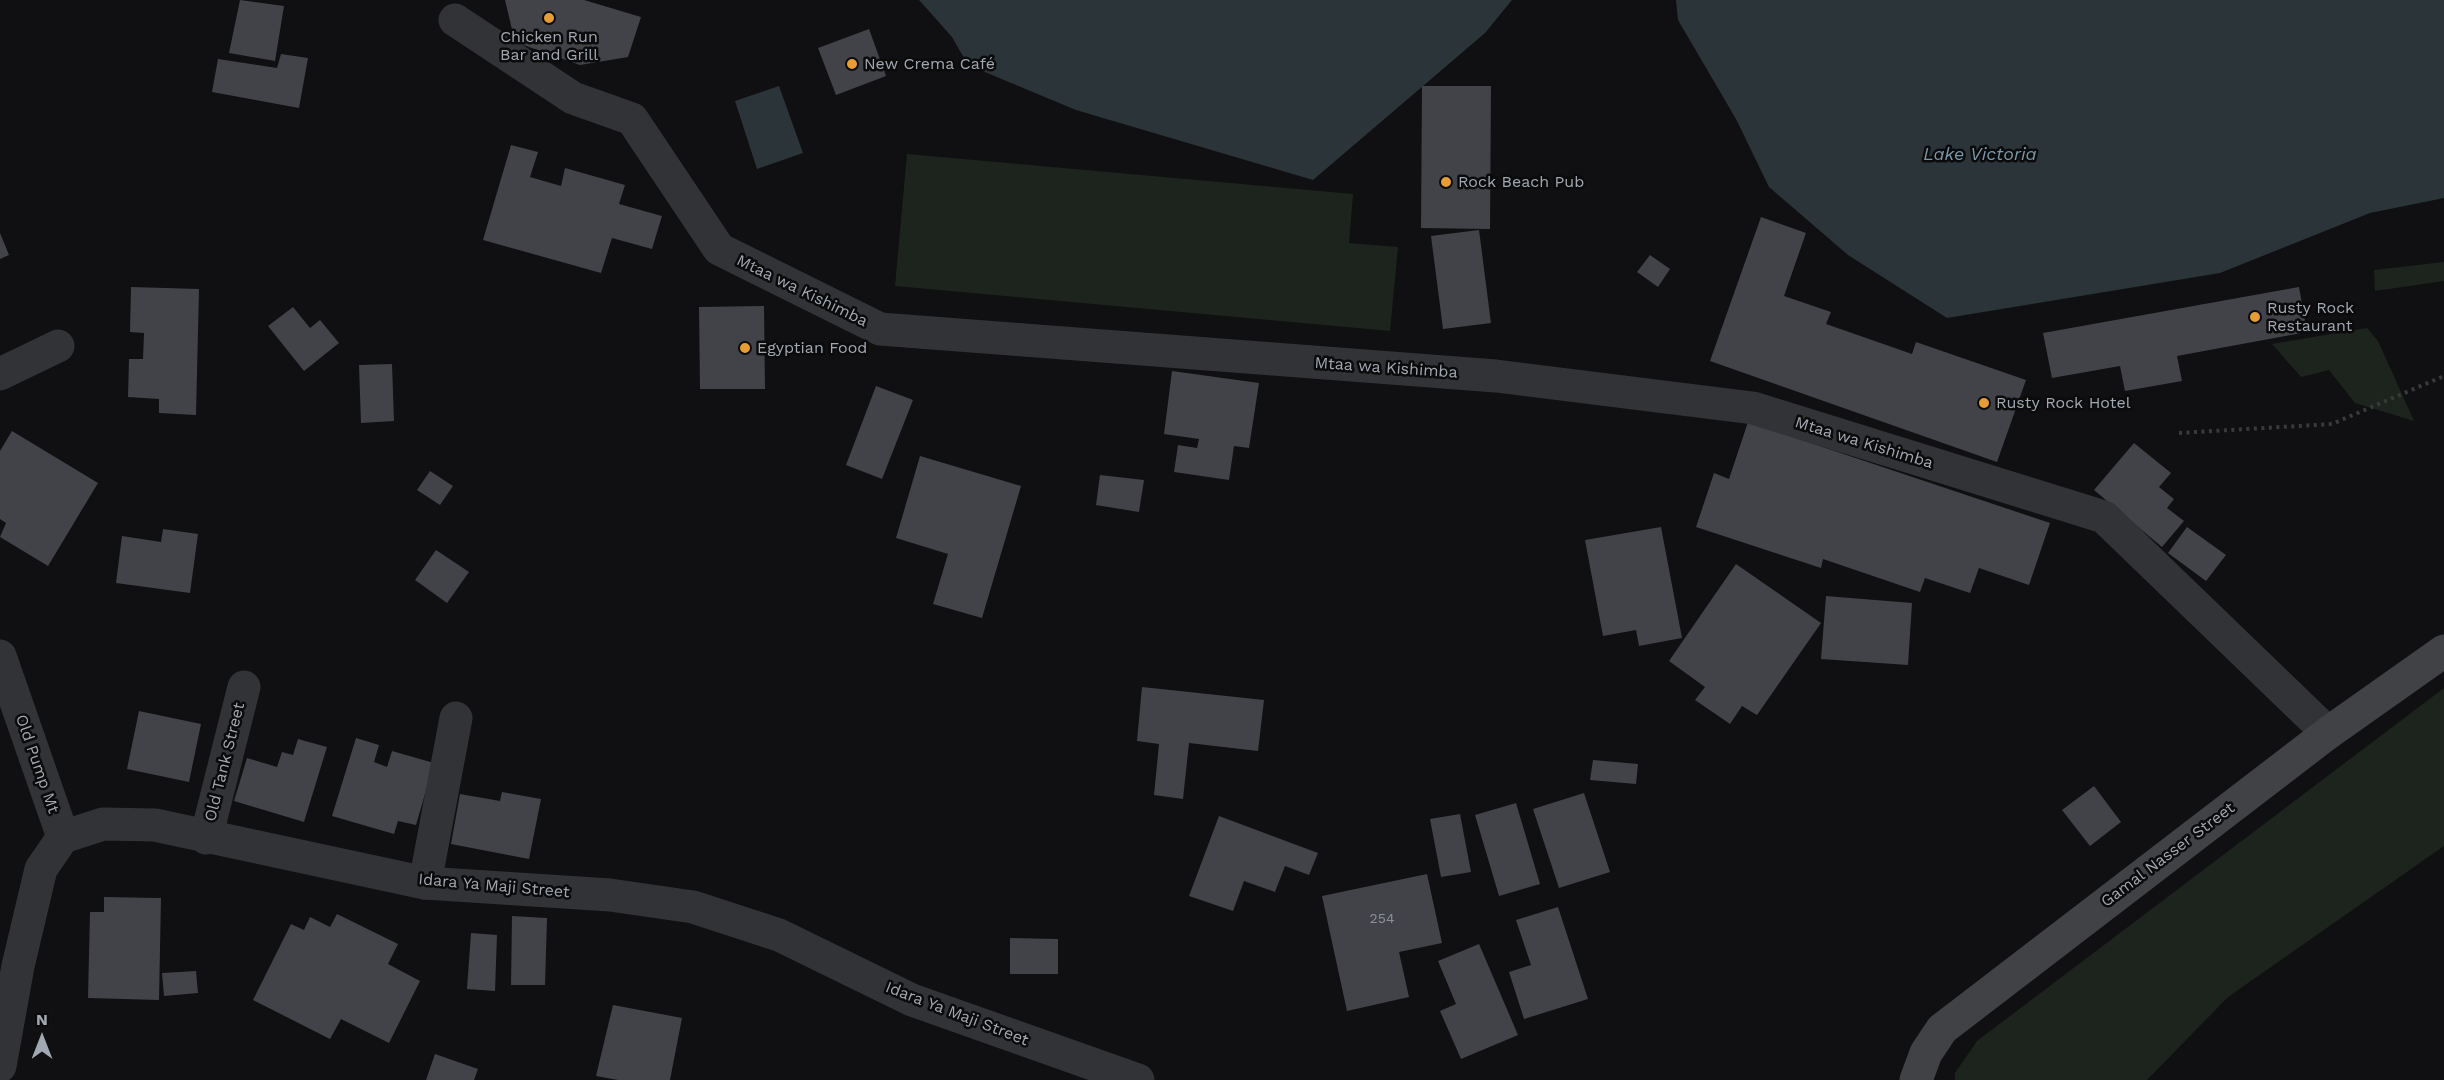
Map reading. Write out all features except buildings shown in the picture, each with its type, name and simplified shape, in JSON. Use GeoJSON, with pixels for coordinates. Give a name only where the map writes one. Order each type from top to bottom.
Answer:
{"type":"FeatureCollection","features":[{"type":"Feature","properties":{"kind":"main road","name":"Gamal Nasser Street"},"geometry":{"type":"LineString","coordinates":[[1916,1080],[1926,1053],[1942,1029],[2328,733],[2444,651]]}},
{"type":"Feature","properties":{"kind":"street","name":"Mtaa wa Kishimba"},"geometry":{"type":"LineString","coordinates":[[455,20],[573,98],[632,119],[719,249],[880,329],[1496,376],[1753,408],[2104,517],[2328,733]]}},
{"type":"Feature","properties":{"kind":"street"},"geometry":{"type":"LineString","coordinates":[[0,374],[58,346]]}},
{"type":"Feature","properties":{"kind":"street","name":"Old Pump Mt"},"geometry":{"type":"LineString","coordinates":[[0,656],[63,837]]}},
{"type":"Feature","properties":{"kind":"street","name":"Old Tank Street"},"geometry":{"type":"LineString","coordinates":[[206,838],[244,687]]}},
{"type":"Feature","properties":{"kind":"street"},"geometry":{"type":"LineString","coordinates":[[425,883],[456,718]]}},
{"type":"Feature","properties":{"kind":"street","name":"Idara Ya Maji Street"},"geometry":{"type":"LineString","coordinates":[[63,837],[103,824],[155,825],[206,838],[425,883],[610,895],[693,907],[779,935],[912,1000],[1138,1080]]}},
{"type":"Feature","properties":{"kind":"street"},"geometry":{"type":"LineString","coordinates":[[0,1066],[18,966],[41,869],[63,837]]}},
{"type":"Feature","properties":{"kind":"path"},"geometry":{"type":"LineString","coordinates":[[2179,433],[2332,424],[2444,376]]}},
{"type":"Feature","properties":{"kind":"shaded area"},"geometry":{"type":"Polygon","coordinates":[[[907,154],[1353,194],[1349,243],[1398,247],[1390,331],[895,286],[907,154]]]}},
{"type":"Feature","properties":{"kind":"shaded area"},"geometry":{"type":"Polygon","coordinates":[[[2444,262],[2444,281],[2375,291],[2374,270],[2444,262]]]}},
{"type":"Feature","properties":{"kind":"shaded area"},"geometry":{"type":"Polygon","coordinates":[[[2367,328],[2378,341],[2414,421],[2355,403],[2329,370],[2301,377],[2272,344],[2367,328]]]}},
{"type":"Feature","properties":{"kind":"shaded area"},"geometry":{"type":"Polygon","coordinates":[[[2444,688],[2444,846],[2228,997],[2147,1080],[1955,1080],[1955,1073],[1977,1041],[2444,688]]]}},
{"type":"Feature","properties":{"kind":"water"},"geometry":{"type":"Polygon","coordinates":[[[919,0],[1512,0],[1485,33],[1313,180],[1076,110],[968,65],[952,37],[919,0]]]}},
{"type":"Feature","properties":{"kind":"water","name":"Lake Victoria"},"geometry":{"type":"Polygon","coordinates":[[[1676,0],[2444,0],[2444,198],[2370,213],[2220,273],[1947,318],[1848,255],[1769,187],[1736,119],[1678,20],[1676,0]]]}},
{"type":"Feature","properties":{"kind":"water"},"geometry":{"type":"Polygon","coordinates":[[[779,86],[803,153],[757,169],[735,101],[779,86]]]}},
{"type":"Feature","properties":{"kind":"place","name":"Chicken Run Bar and Grill"},"geometry":{"type":"Point","coordinates":[549,18]}},
{"type":"Feature","properties":{"kind":"place","name":"New Crema Café"},"geometry":{"type":"Point","coordinates":[852,64]}},
{"type":"Feature","properties":{"kind":"place","name":"Rock Beach Pub"},"geometry":{"type":"Point","coordinates":[1446,182]}},
{"type":"Feature","properties":{"kind":"place","name":"Rusty Rock Restaurant"},"geometry":{"type":"Point","coordinates":[2255,317]}},
{"type":"Feature","properties":{"kind":"place","name":"Egyptian Food"},"geometry":{"type":"Point","coordinates":[745,348]}},
{"type":"Feature","properties":{"kind":"place","name":"Rusty Rock Hotel"},"geometry":{"type":"Point","coordinates":[1984,403]}}]}
